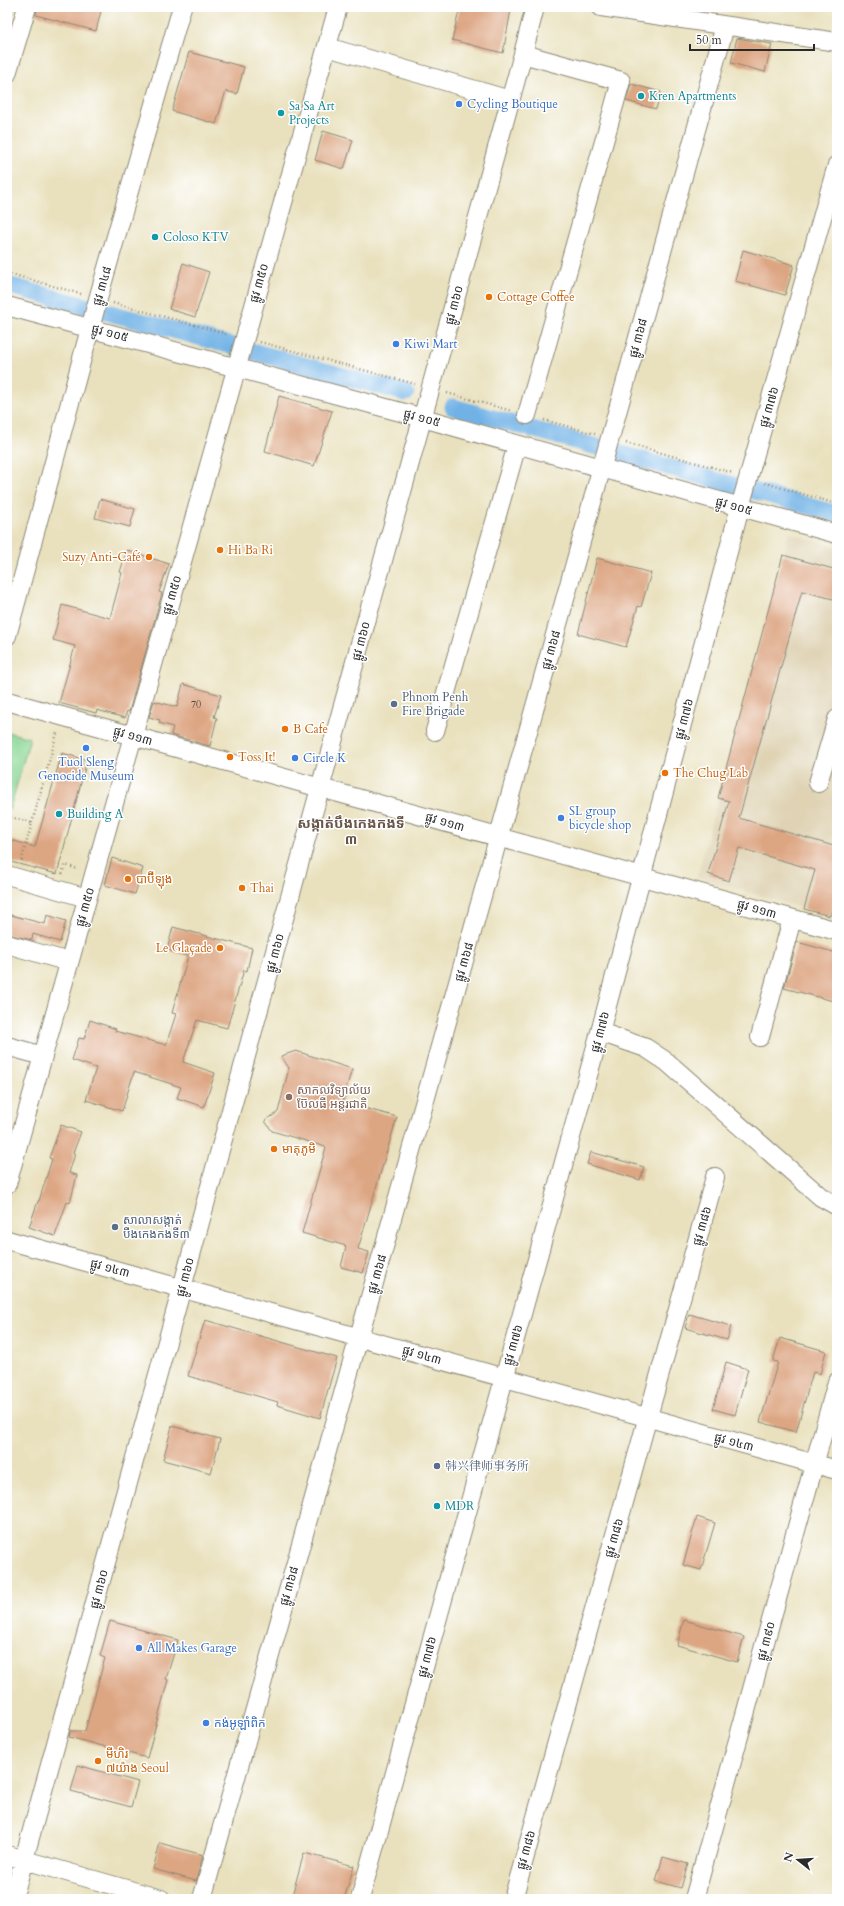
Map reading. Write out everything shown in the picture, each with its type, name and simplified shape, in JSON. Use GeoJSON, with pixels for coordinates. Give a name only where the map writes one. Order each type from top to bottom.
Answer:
{"type":"FeatureCollection","features":[{"type":"Feature","properties":{"kind":"street"},"geometry":{"type":"LineString","coordinates":[[7,74],[27,7]]}},
{"type":"Feature","properties":{"kind":"street","name":"ផ្លូវ ៣៤៨"},"geometry":{"type":"LineString","coordinates":[[7,636],[91,323],[182,7]]}},
{"type":"Feature","properties":{"kind":"street","name":"ផ្លូវ ៣៥០"},"geometry":{"type":"LineString","coordinates":[[7,1184],[338,7]]}},
{"type":"Feature","properties":{"kind":"street","name":"ផ្លូវ ៣៦០"},"geometry":{"type":"LineString","coordinates":[[13,1899],[535,7]]}},
{"type":"Feature","properties":{"kind":"street"},"geometry":{"type":"LineString","coordinates":[[601,7],[837,42]]}},
{"type":"Feature","properties":{"kind":"street","name":"ផ្លូវ ៣៦៨"},"geometry":{"type":"LineString","coordinates":[[202,1899],[725,26]]}},
{"type":"Feature","properties":{"kind":"street"},"geometry":{"type":"LineString","coordinates":[[327,47],[510,100]]}},
{"type":"Feature","properties":{"kind":"street"},"geometry":{"type":"LineString","coordinates":[[523,54],[621,81],[527,415]]}},
{"type":"Feature","properties":{"kind":"street","name":"ផ្លូវ ៣៧៦"},"geometry":{"type":"LineString","coordinates":[[360,1899],[600,1032],[741,502],[837,165]]}},
{"type":"Feature","properties":{"kind":"street","name":"ផ្លូវ ១០៥"},"geometry":{"type":"LineString","coordinates":[[7,306],[91,323],[424,413],[517,445],[604,463],[741,502],[837,534]]}},
{"type":"Feature","properties":{"kind":"street"},"geometry":{"type":"LineString","coordinates":[[435,731],[517,445]]}},
{"type":"Feature","properties":{"kind":"street","name":"ផ្លូវ ១១៣"},"geometry":{"type":"LineString","coordinates":[[7,701],[837,931]]}},
{"type":"Feature","properties":{"kind":"street"},"geometry":{"type":"LineString","coordinates":[[818,783],[837,719]]}},
{"type":"Feature","properties":{"kind":"street"},"geometry":{"type":"LineString","coordinates":[[13,871],[87,898]]}},
{"type":"Feature","properties":{"kind":"street"},"geometry":{"type":"LineString","coordinates":[[760,1037],[792,919]]}},
{"type":"Feature","properties":{"kind":"street"},"geometry":{"type":"LineString","coordinates":[[7,944],[69,962]]}},
{"type":"Feature","properties":{"kind":"street"},"geometry":{"type":"LineString","coordinates":[[600,1032],[646,1048],[667,1062],[821,1197],[837,1206]]}},
{"type":"Feature","properties":{"kind":"street"},"geometry":{"type":"LineString","coordinates":[[7,1046],[43,1056]]}},
{"type":"Feature","properties":{"kind":"street","name":"ផ្លូវ ៣៨៦"},"geometry":{"type":"LineString","coordinates":[[513,1899],[716,1177]]}},
{"type":"Feature","properties":{"kind":"street","name":"ផ្លូវ ១៤៣"},"geometry":{"type":"LineString","coordinates":[[7,1240],[837,1470]]}},
{"type":"Feature","properties":{"kind":"street","name":"ផ្លូវ ៣៩០"},"geometry":{"type":"LineString","coordinates":[[694,1899],[837,1382]]}},
{"type":"Feature","properties":{"kind":"street"},"geometry":{"type":"LineString","coordinates":[[7,1855],[161,1899]]}},
{"type":"Feature","properties":{"kind":"path"},"geometry":{"type":"LineString","coordinates":[[7,272],[98,299],[431,388],[837,504]]}},
{"type":"Feature","properties":{"kind":"path"},"geometry":{"type":"LineString","coordinates":[[13,871],[32,823],[57,733],[50,731]]}},
{"type":"Feature","properties":{"kind":"path"},"geometry":{"type":"LineString","coordinates":[[7,816],[32,823]]}},
{"type":"Feature","properties":{"kind":"path"},"geometry":{"type":"LineString","coordinates":[[61,879],[65,865],[94,874]]}},
{"type":"Feature","properties":{"kind":"shaded area"},"geometry":{"type":"Polygon","coordinates":[[[789,533],[837,547],[837,918],[697,877],[789,533]]]}},
{"type":"Feature","properties":{"kind":"green space"},"geometry":{"type":"Polygon","coordinates":[[[7,732],[30,738],[10,809],[7,808],[7,732]]]}},
{"type":"Feature","properties":{"kind":"building"},"geometry":{"type":"Polygon","coordinates":[[[37,7],[102,7],[96,31],[36,15],[37,7]]]}},
{"type":"Feature","properties":{"kind":"building"},"geometry":{"type":"Polygon","coordinates":[[[460,7],[496,7],[511,10],[503,53],[452,40],[460,7]]]}},
{"type":"Feature","properties":{"kind":"building"},"geometry":{"type":"Polygon","coordinates":[[[737,38],[772,44],[765,72],[731,63],[737,38]]]}},
{"type":"Feature","properties":{"kind":"building"},"geometry":{"type":"Polygon","coordinates":[[[189,52],[244,67],[237,94],[226,91],[216,124],[172,111],[189,52]]]}},
{"type":"Feature","properties":{"kind":"building","name":"Kren Apartments"},"geometry":{"type":"Polygon","coordinates":[[[631,84],[661,92],[656,109],[626,101],[631,84]]]}},
{"type":"Feature","properties":{"kind":"building"},"geometry":{"type":"Polygon","coordinates":[[[323,131],[353,140],[344,169],[315,160],[323,131]]]}},
{"type":"Feature","properties":{"kind":"building"},"geometry":{"type":"Polygon","coordinates":[[[743,250],[794,265],[785,295],[735,281],[743,250]]]}},
{"type":"Feature","properties":{"kind":"building"},"geometry":{"type":"Polygon","coordinates":[[[183,263],[209,272],[195,317],[169,309],[183,263]]]}},
{"type":"Feature","properties":{"kind":"building"},"geometry":{"type":"Polygon","coordinates":[[[279,396],[332,411],[314,466],[265,451],[279,396]]]}},
{"type":"Feature","properties":{"kind":"building"},"geometry":{"type":"Polygon","coordinates":[[[100,499],[135,509],[130,527],[95,518],[100,499]]]}},
{"type":"Feature","properties":{"kind":"building"},"geometry":{"type":"Polygon","coordinates":[[[127,550],[169,564],[159,592],[162,593],[129,712],[127,711],[125,718],[97,710],[96,713],[59,703],[75,646],[53,640],[62,605],[110,618],[122,573],[120,572],[127,550]]]}},
{"type":"Feature","properties":{"kind":"building"},"geometry":{"type":"Polygon","coordinates":[[[783,555],[837,570],[837,600],[802,591],[739,818],[837,847],[837,892],[830,916],[804,909],[815,870],[739,848],[729,881],[708,874],[729,801],[718,798],[783,555]]]}},
{"type":"Feature","properties":{"kind":"building"},"geometry":{"type":"Polygon","coordinates":[[[597,558],[651,573],[641,607],[638,606],[626,647],[578,634],[597,558]]]}},
{"type":"Feature","properties":{"kind":"building"},"geometry":{"type":"Polygon","coordinates":[[[183,684],[221,695],[214,717],[217,718],[210,746],[171,735],[173,727],[159,723],[160,720],[149,717],[154,701],[177,707],[183,684]]]}},
{"type":"Feature","properties":{"kind":"building","name":"Building A"},"geometry":{"type":"Polygon","coordinates":[[[62,753],[87,760],[57,874],[7,861],[7,839],[35,847],[62,753]]]}},
{"type":"Feature","properties":{"kind":"building"},"geometry":{"type":"Polygon","coordinates":[[[112,858],[143,868],[135,894],[105,885],[112,858]]]}},
{"type":"Feature","properties":{"kind":"building"},"geometry":{"type":"Polygon","coordinates":[[[7,914],[45,924],[47,915],[66,921],[60,942],[33,934],[32,940],[7,934],[7,914]]]}},
{"type":"Feature","properties":{"kind":"building"},"geometry":{"type":"Polygon","coordinates":[[[173,927],[252,948],[247,971],[244,970],[227,1028],[197,1020],[183,1062],[215,1073],[204,1107],[177,1098],[181,1087],[134,1072],[122,1111],[86,1100],[96,1068],[72,1060],[79,1038],[84,1039],[90,1020],[116,1029],[115,1031],[166,1045],[176,1014],[172,1013],[188,956],[167,950],[173,927]]]}},
{"type":"Feature","properties":{"kind":"building"},"geometry":{"type":"Polygon","coordinates":[[[797,942],[837,953],[837,1002],[784,988],[797,942]]]}},
{"type":"Feature","properties":{"kind":"building"},"geometry":{"type":"Polygon","coordinates":[[[296,1051],[352,1069],[342,1102],[397,1117],[358,1249],[369,1252],[363,1273],[341,1267],[346,1246],[302,1233],[326,1147],[272,1131],[265,1121],[278,1112],[289,1068],[281,1056],[296,1051]]]}},
{"type":"Feature","properties":{"kind":"building"},"geometry":{"type":"Polygon","coordinates":[[[61,1125],[81,1132],[73,1153],[75,1154],[69,1173],[77,1175],[70,1203],[67,1202],[55,1236],[29,1227],[39,1201],[52,1159],[49,1158],[61,1125]]]}},
{"type":"Feature","properties":{"kind":"building"},"geometry":{"type":"Polygon","coordinates":[[[591,1152],[644,1167],[640,1180],[587,1164],[591,1152]]]}},
{"type":"Feature","properties":{"kind":"building"},"geometry":{"type":"Polygon","coordinates":[[[689,1314],[731,1326],[727,1340],[685,1328],[689,1314]]]}},
{"type":"Feature","properties":{"kind":"building"},"geometry":{"type":"Polygon","coordinates":[[[205,1320],[337,1358],[320,1418],[277,1405],[278,1402],[188,1376],[205,1320]]]}},
{"type":"Feature","properties":{"kind":"building"},"geometry":{"type":"Polygon","coordinates":[[[780,1338],[826,1351],[820,1374],[813,1372],[796,1432],[760,1422],[778,1362],[773,1361],[780,1338]]]}},
{"type":"Feature","properties":{"kind":"building"},"geometry":{"type":"Polygon","coordinates":[[[726,1362],[748,1369],[735,1415],[713,1409],[726,1362]]]}},
{"type":"Feature","properties":{"kind":"building"},"geometry":{"type":"Polygon","coordinates":[[[172,1426],[220,1439],[211,1473],[163,1460],[172,1426]]]}},
{"type":"Feature","properties":{"kind":"building"},"geometry":{"type":"Polygon","coordinates":[[[697,1517],[715,1523],[701,1570],[683,1565],[697,1517]]]}},
{"type":"Feature","properties":{"kind":"building"},"geometry":{"type":"Polygon","coordinates":[[[684,1620],[744,1637],[737,1662],[677,1645],[684,1620]]]}},
{"type":"Feature","properties":{"kind":"building"},"geometry":{"type":"Polygon","coordinates":[[[110,1621],[178,1640],[166,1679],[168,1680],[147,1758],[69,1737],[70,1731],[85,1731],[105,1658],[100,1656],[110,1621]]]}},
{"type":"Feature","properties":{"kind":"building"},"geometry":{"type":"Polygon","coordinates":[[[78,1765],[138,1782],[131,1807],[71,1791],[78,1765]]]}},
{"type":"Feature","properties":{"kind":"building"},"geometry":{"type":"Polygon","coordinates":[[[160,1843],[203,1855],[196,1881],[153,1869],[160,1843]]]}},
{"type":"Feature","properties":{"kind":"building"},"geometry":{"type":"Polygon","coordinates":[[[304,1853],[354,1866],[344,1899],[291,1899],[304,1853]]]}},
{"type":"Feature","properties":{"kind":"building"},"geometry":{"type":"Polygon","coordinates":[[[663,1857],[688,1864],[681,1888],[656,1881],[663,1857]]]}},
{"type":"Feature","properties":{"kind":"waterway"},"geometry":{"type":"LineString","coordinates":[[7,285],[406,393]]}},
{"type":"Feature","properties":{"kind":"waterway"},"geometry":{"type":"LineString","coordinates":[[453,407],[837,514]]}},
{"type":"Feature","properties":{"kind":"place","name":"Kren Apartments"},"geometry":{"type":"Point","coordinates":[641,96]}},
{"type":"Feature","properties":{"kind":"place","name":"Cycling Boutique"},"geometry":{"type":"Point","coordinates":[459,104]}},
{"type":"Feature","properties":{"kind":"place","name":"Sa Sa Art Projects"},"geometry":{"type":"Point","coordinates":[281,113]}},
{"type":"Feature","properties":{"kind":"place","name":"Coloso KTV"},"geometry":{"type":"Point","coordinates":[155,237]}},
{"type":"Feature","properties":{"kind":"place","name":"Cottage Coffee"},"geometry":{"type":"Point","coordinates":[489,297]}},
{"type":"Feature","properties":{"kind":"place","name":"Kiwi Mart"},"geometry":{"type":"Point","coordinates":[396,344]}},
{"type":"Feature","properties":{"kind":"place","name":"Hi Ba Ri"},"geometry":{"type":"Point","coordinates":[220,550]}},
{"type":"Feature","properties":{"kind":"place","name":"Suzy Anti-Café"},"geometry":{"type":"Point","coordinates":[149,557]}},
{"type":"Feature","properties":{"kind":"place","name":"Phnom Penh Fire Brigade"},"geometry":{"type":"Point","coordinates":[394,704]}},
{"type":"Feature","properties":{"kind":"place","name":"B Cafe"},"geometry":{"type":"Point","coordinates":[285,729]}},
{"type":"Feature","properties":{"kind":"place","name":"Tuol Sleng Genocide Museum"},"geometry":{"type":"Point","coordinates":[86,748]}},
{"type":"Feature","properties":{"kind":"place","name":"Toss It!"},"geometry":{"type":"Point","coordinates":[230,757]}},
{"type":"Feature","properties":{"kind":"place","name":"Circle K"},"geometry":{"type":"Point","coordinates":[295,758]}},
{"type":"Feature","properties":{"kind":"place","name":"The Chug Lab"},"geometry":{"type":"Point","coordinates":[665,773]}},
{"type":"Feature","properties":{"kind":"place","name":"Building A"},"geometry":{"type":"Point","coordinates":[59,814]}},
{"type":"Feature","properties":{"kind":"place","name":"SL group bicycle shop"},"geometry":{"type":"Point","coordinates":[561,818]}},
{"type":"Feature","properties":{"kind":"place","name":"បាប៊ីឡុង"},"geometry":{"type":"Point","coordinates":[128,879]}},
{"type":"Feature","properties":{"kind":"place","name":"Thai"},"geometry":{"type":"Point","coordinates":[242,888]}},
{"type":"Feature","properties":{"kind":"place","name":"Le Glaçade"},"geometry":{"type":"Point","coordinates":[220,948]}},
{"type":"Feature","properties":{"kind":"place","name":"សាកលវិទ្យាល័យ ប៊ែលធី អន្តរជាតិ"},"geometry":{"type":"Point","coordinates":[289,1097]}},
{"type":"Feature","properties":{"kind":"place","name":"មាតុភូមិ"},"geometry":{"type":"Point","coordinates":[274,1149]}},
{"type":"Feature","properties":{"kind":"place","name":"សាលាសង្កាត់ បឹងកេងកងទី៣"},"geometry":{"type":"Point","coordinates":[115,1227]}},
{"type":"Feature","properties":{"kind":"place","name":"韩兴律师事务所"},"geometry":{"type":"Point","coordinates":[437,1466]}},
{"type":"Feature","properties":{"kind":"place","name":"MDR"},"geometry":{"type":"Point","coordinates":[437,1506]}},
{"type":"Feature","properties":{"kind":"place","name":"All Makes Garage"},"geometry":{"type":"Point","coordinates":[139,1648]}},
{"type":"Feature","properties":{"kind":"place","name":"កង់អូឡាំពិក"},"geometry":{"type":"Point","coordinates":[206,1723]}},
{"type":"Feature","properties":{"kind":"place","name":"មីហិរ ៧យ៉ាង Seoul"},"geometry":{"type":"Point","coordinates":[98,1761]}},
{"type":"Feature","properties":{"kind":"district","name":"សង្កាត់បឹងកេងកងទី ៣"},"geometry":{"type":"Point","coordinates":[351,832]}}]}
